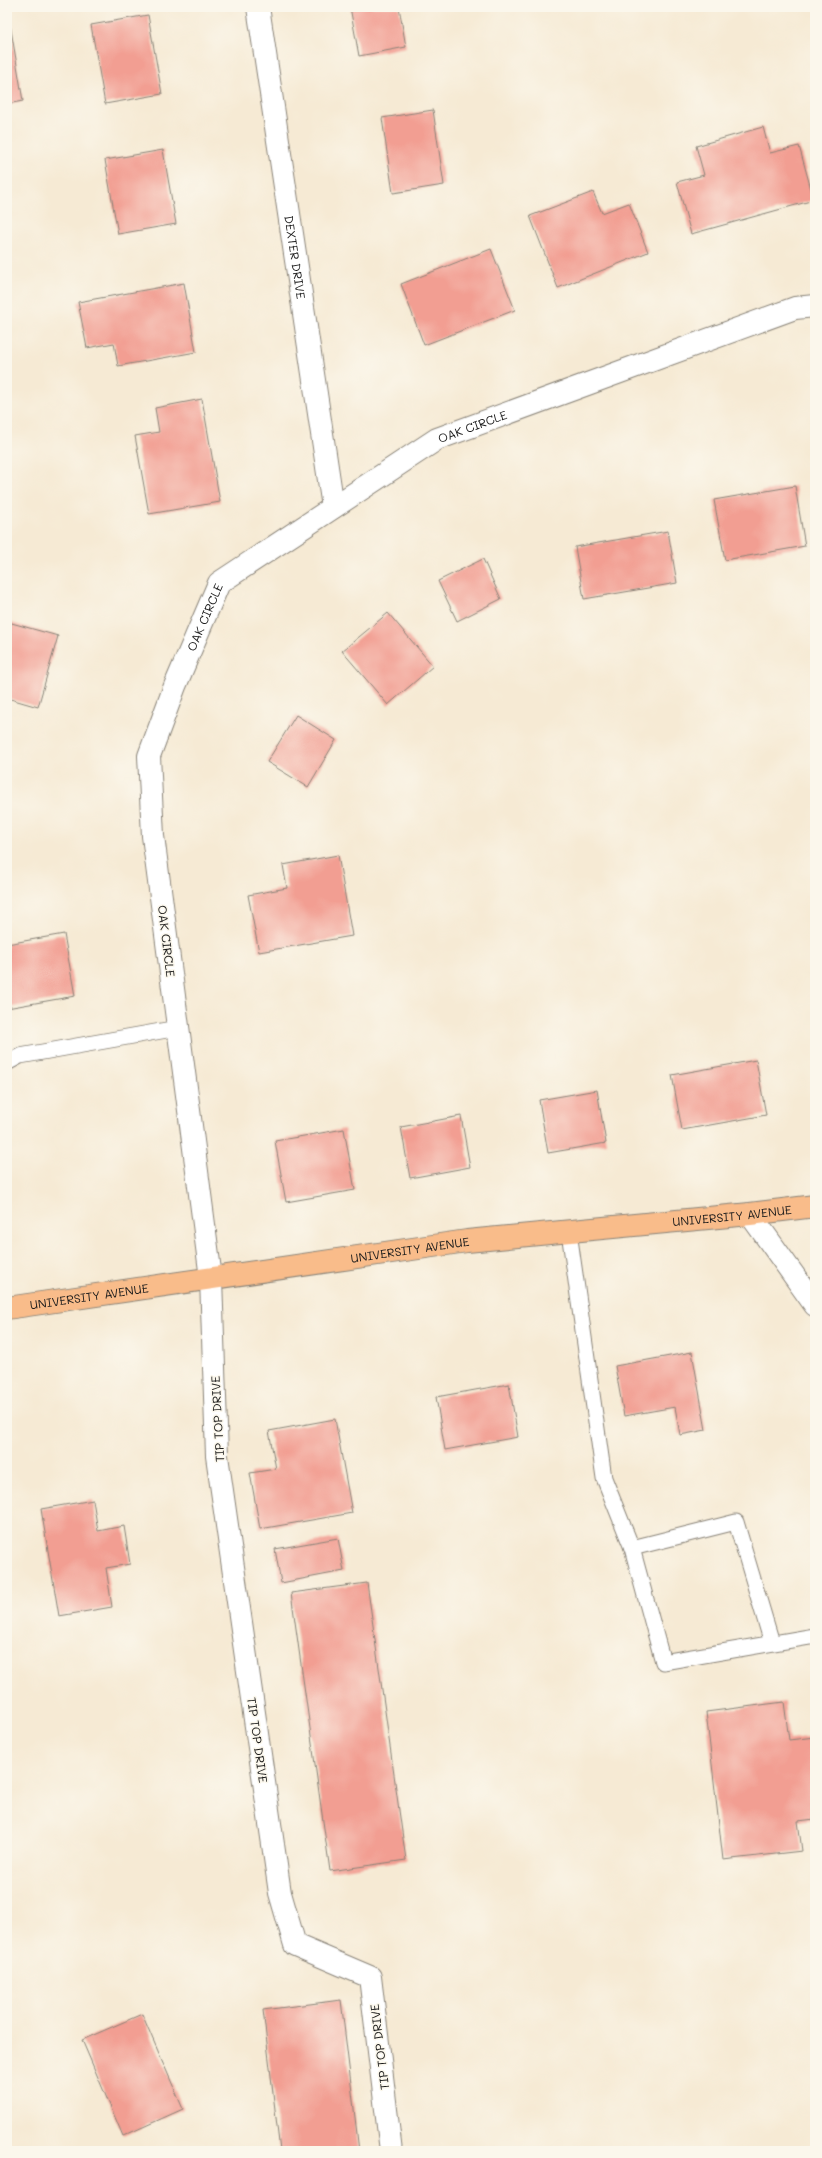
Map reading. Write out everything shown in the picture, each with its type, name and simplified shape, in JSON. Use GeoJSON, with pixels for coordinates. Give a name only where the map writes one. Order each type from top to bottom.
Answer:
{"type":"FeatureCollection","features":[{"type":"Feature","properties":{"kind":"main road","name":"UNIVERSITY AVENUE"},"geometry":{"type":"LineString","coordinates":[[8,1304],[211,1278],[467,1241],[750,1214],[815,1206]]}},
{"type":"Feature","properties":{"kind":"street","name":"DEXTER DRIVE"},"geometry":{"type":"LineString","coordinates":[[258,7],[333,507]]}},
{"type":"Feature","properties":{"kind":"street","name":"OAK CIRCLE"},"geometry":{"type":"LineString","coordinates":[[211,1278],[153,836],[149,756],[175,686],[219,583],[437,439],[795,308],[815,306]]}},
{"type":"Feature","properties":{"kind":"street"},"geometry":{"type":"LineString","coordinates":[[750,1214],[815,1305]]}},
{"type":"Feature","properties":{"kind":"street","name":"TIP TOP DRIVE"},"geometry":{"type":"LineString","coordinates":[[211,1278],[217,1456],[280,1893],[295,1945],[370,1978],[391,2151]]}},
{"type":"Feature","properties":{"kind":"lane"},"geometry":{"type":"LineString","coordinates":[[7,1063],[20,1056],[178,1028]]}},
{"type":"Feature","properties":{"kind":"lane"},"geometry":{"type":"LineString","coordinates":[[569,1232],[604,1478],[632,1548],[663,1662],[815,1636]]}},
{"type":"Feature","properties":{"kind":"lane"},"geometry":{"type":"LineString","coordinates":[[632,1548],[736,1522],[772,1643]]}},
{"type":"Feature","properties":{"kind":"building"},"geometry":{"type":"Polygon","coordinates":[[[350,7],[399,7],[406,47],[359,56],[350,7]]]}},
{"type":"Feature","properties":{"kind":"building"},"geometry":{"type":"Polygon","coordinates":[[[8,12],[23,101],[7,104],[7,13],[8,12]]]}},
{"type":"Feature","properties":{"kind":"building"},"geometry":{"type":"Polygon","coordinates":[[[148,15],[162,94],[105,104],[91,25],[148,15]]]}},
{"type":"Feature","properties":{"kind":"building"},"geometry":{"type":"Polygon","coordinates":[[[433,110],[444,185],[393,193],[382,118],[433,110]]]}},
{"type":"Feature","properties":{"kind":"building"},"geometry":{"type":"Polygon","coordinates":[[[763,127],[770,153],[799,146],[814,200],[691,234],[677,182],[704,175],[696,146],[763,127]]]}},
{"type":"Feature","properties":{"kind":"building"},"geometry":{"type":"Polygon","coordinates":[[[163,150],[176,224],[118,234],[105,160],[163,150]]]}},
{"type":"Feature","properties":{"kind":"building"},"geometry":{"type":"Polygon","coordinates":[[[593,192],[602,213],[629,203],[648,252],[558,288],[530,216],[593,192]]]}},
{"type":"Feature","properties":{"kind":"building"},"geometry":{"type":"Polygon","coordinates":[[[491,249],[515,310],[424,345],[401,284],[491,249]]]}},
{"type":"Feature","properties":{"kind":"building"},"geometry":{"type":"Polygon","coordinates":[[[184,283],[196,352],[118,366],[114,343],[87,348],[78,302],[184,283]]]}},
{"type":"Feature","properties":{"kind":"building"},"geometry":{"type":"Polygon","coordinates":[[[202,399],[220,502],[149,514],[135,436],[159,432],[155,408],[202,399]]]}},
{"type":"Feature","properties":{"kind":"building"},"geometry":{"type":"Polygon","coordinates":[[[795,486],[805,546],[725,560],[714,500],[795,486]]]}},
{"type":"Feature","properties":{"kind":"building"},"geometry":{"type":"Polygon","coordinates":[[[668,531],[677,583],[584,599],[575,547],[668,531]]]}},
{"type":"Feature","properties":{"kind":"building"},"geometry":{"type":"Polygon","coordinates":[[[483,559],[501,599],[457,621],[438,581],[483,559]]]}},
{"type":"Feature","properties":{"kind":"building"},"geometry":{"type":"Polygon","coordinates":[[[388,613],[433,666],[388,705],[342,651],[388,613]]]}},
{"type":"Feature","properties":{"kind":"building"},"geometry":{"type":"Polygon","coordinates":[[[8,622],[58,636],[38,707],[7,698],[8,622]]]}},
{"type":"Feature","properties":{"kind":"building"},"geometry":{"type":"Polygon","coordinates":[[[296,715],[336,740],[308,787],[267,762],[296,715]]]}},
{"type":"Feature","properties":{"kind":"building"},"geometry":{"type":"Polygon","coordinates":[[[338,855],[352,936],[259,952],[248,895],[287,888],[283,865],[338,855]]]}},
{"type":"Feature","properties":{"kind":"building"},"geometry":{"type":"Polygon","coordinates":[[[64,934],[75,996],[7,1008],[7,944],[64,934]]]}},
{"type":"Feature","properties":{"kind":"building"},"geometry":{"type":"Polygon","coordinates":[[[756,1060],[766,1115],[682,1130],[672,1075],[756,1060]]]}},
{"type":"Feature","properties":{"kind":"building"},"geometry":{"type":"Polygon","coordinates":[[[597,1090],[606,1143],[548,1153],[539,1100],[597,1090]]]}},
{"type":"Feature","properties":{"kind":"building"},"geometry":{"type":"Polygon","coordinates":[[[461,1116],[470,1167],[410,1178],[401,1127],[461,1116]]]}},
{"type":"Feature","properties":{"kind":"building"},"geometry":{"type":"Polygon","coordinates":[[[344,1129],[355,1190],[286,1202],[275,1141],[344,1129]]]}},
{"type":"Feature","properties":{"kind":"building"},"geometry":{"type":"Polygon","coordinates":[[[692,1352],[706,1430],[680,1435],[675,1407],[624,1416],[615,1366],[692,1352]]]}},
{"type":"Feature","properties":{"kind":"building"},"geometry":{"type":"Polygon","coordinates":[[[509,1384],[518,1437],[445,1450],[436,1397],[509,1384]]]}},
{"type":"Feature","properties":{"kind":"building"},"geometry":{"type":"Polygon","coordinates":[[[335,1419],[352,1513],[260,1529],[250,1473],[276,1469],[269,1431],[335,1419]]]}},
{"type":"Feature","properties":{"kind":"building"},"geometry":{"type":"Polygon","coordinates":[[[93,1500],[98,1531],[124,1526],[130,1564],[106,1568],[112,1607],[59,1616],[41,1509],[93,1500]]]}},
{"type":"Feature","properties":{"kind":"building"},"geometry":{"type":"Polygon","coordinates":[[[338,1538],[344,1571],[281,1583],[275,1549],[338,1538]]]}},
{"type":"Feature","properties":{"kind":"building"},"geometry":{"type":"Polygon","coordinates":[[[367,1583],[406,1860],[330,1871],[291,1593],[367,1583]]]}},
{"type":"Feature","properties":{"kind":"building"},"geometry":{"type":"Polygon","coordinates":[[[784,1702],[789,1740],[815,1737],[815,1819],[798,1821],[802,1851],[723,1860],[706,1712],[784,1702]]]}},
{"type":"Feature","properties":{"kind":"building"},"geometry":{"type":"Polygon","coordinates":[[[341,2000],[359,2151],[280,2151],[263,2010],[341,2000]]]}},
{"type":"Feature","properties":{"kind":"building"},"geometry":{"type":"Polygon","coordinates":[[[142,2014],[183,2109],[123,2136],[82,2040],[142,2014]]]}}]}
